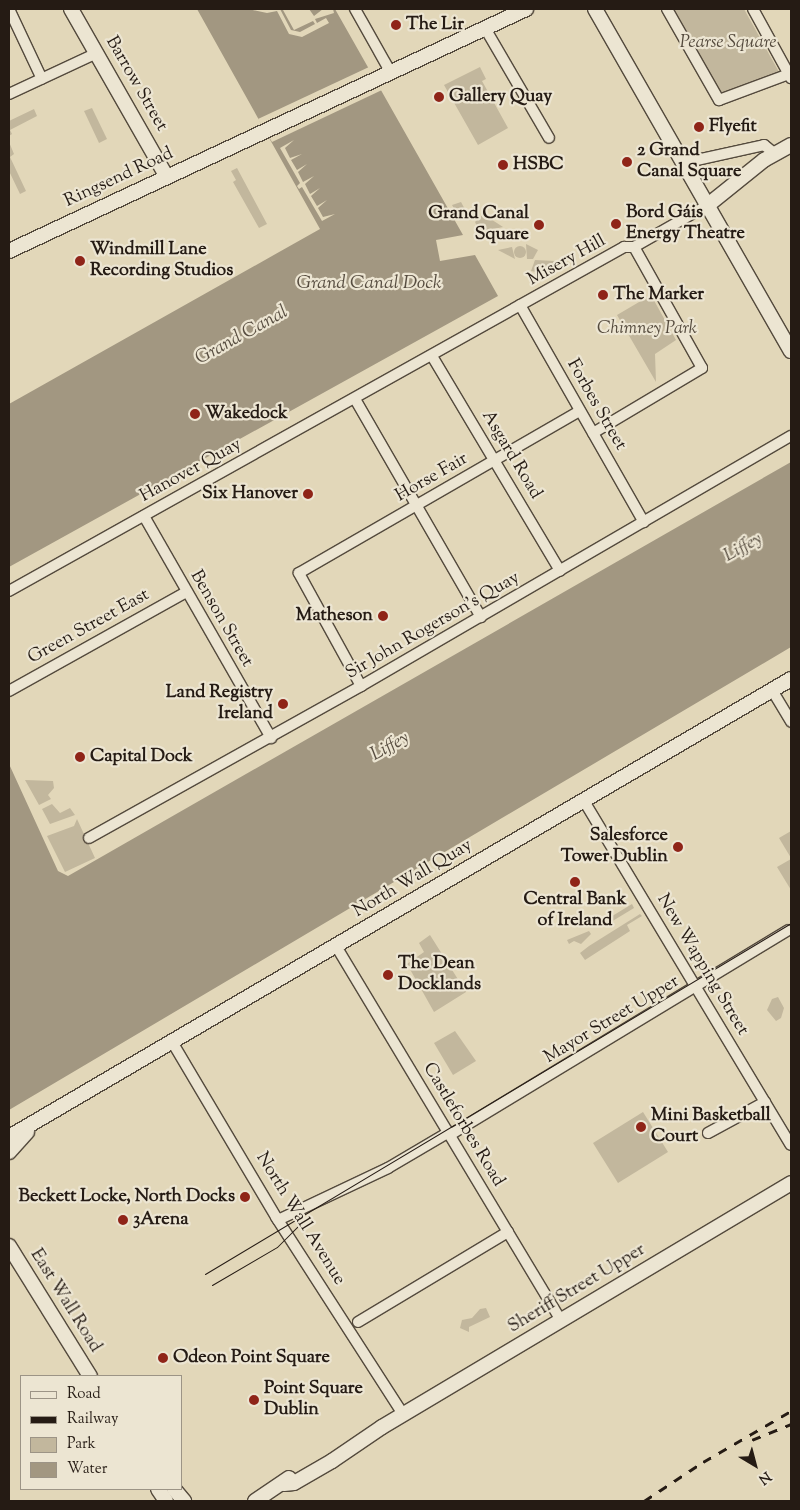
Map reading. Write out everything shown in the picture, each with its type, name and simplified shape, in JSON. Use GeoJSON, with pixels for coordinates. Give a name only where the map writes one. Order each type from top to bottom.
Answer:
{"type":"FeatureCollection","features":[{"type":"Feature","properties":{"kind":"main road","name":"Barrow Street"},"geometry":{"type":"LineString","coordinates":[[71,9],[167,177]]}},
{"type":"Feature","properties":{"kind":"main road","name":"Ringsend Road"},"geometry":{"type":"LineString","coordinates":[[9,251],[375,78],[526,9]]}},
{"type":"Feature","properties":{"kind":"main road"},"geometry":{"type":"LineString","coordinates":[[595,9],[791,351]]}},
{"type":"Feature","properties":{"kind":"main road"},"geometry":{"type":"LineString","coordinates":[[708,204],[774,153],[791,146]]}},
{"type":"Feature","properties":{"kind":"main road","name":"North Wall Quay"},"geometry":{"type":"LineString","coordinates":[[9,1136],[584,801],[791,678]]}},
{"type":"Feature","properties":{"kind":"main road","name":"North Wall Quay"},"geometry":{"type":"LineString","coordinates":[[9,1152],[17,1140],[52,1110]]}},
{"type":"Feature","properties":{"kind":"main road","name":"Sheriff Street Upper"},"geometry":{"type":"LineString","coordinates":[[255,1501],[362,1433],[382,1427],[791,1183]]}},
{"type":"Feature","properties":{"kind":"main road","name":"East Wall Road"},"geometry":{"type":"LineString","coordinates":[[9,1246],[89,1375]]}},
{"type":"Feature","properties":{"kind":"main road"},"geometry":{"type":"LineString","coordinates":[[159,1490],[166,1501]]}},
{"type":"Feature","properties":{"kind":"main road"},"geometry":{"type":"LineString","coordinates":[[175,1490],[184,1501]]}},
{"type":"Feature","properties":{"kind":"street"},"geometry":{"type":"LineString","coordinates":[[9,9],[42,79]]}},
{"type":"Feature","properties":{"kind":"street"},"geometry":{"type":"LineString","coordinates":[[356,9],[390,71]]}},
{"type":"Feature","properties":{"kind":"street"},"geometry":{"type":"LineString","coordinates":[[667,9],[719,100],[790,76],[753,9]]}},
{"type":"Feature","properties":{"kind":"street"},"geometry":{"type":"LineString","coordinates":[[485,28],[549,138]]}},
{"type":"Feature","properties":{"kind":"street"},"geometry":{"type":"LineString","coordinates":[[9,94],[97,53]]}},
{"type":"Feature","properties":{"kind":"street"},"geometry":{"type":"LineString","coordinates":[[684,163],[764,145],[774,153]]}},
{"type":"Feature","properties":{"kind":"street","name":"Misery Hill"},"geometry":{"type":"LineString","coordinates":[[520,305],[624,247],[634,247],[708,204]]}},
{"type":"Feature","properties":{"kind":"street"},"geometry":{"type":"LineString","coordinates":[[593,433],[702,368],[634,247]]}},
{"type":"Feature","properties":{"kind":"street","name":"Hanover Quay"},"geometry":{"type":"LineString","coordinates":[[9,591],[432,356],[520,305]]}},
{"type":"Feature","properties":{"kind":"street","name":"Forbes Street"},"geometry":{"type":"LineString","coordinates":[[520,305],[644,522]]}},
{"type":"Feature","properties":{"kind":"street","name":"Asgard Road"},"geometry":{"type":"LineString","coordinates":[[432,356],[496,460],[560,571]]}},
{"type":"Feature","properties":{"kind":"street"},"geometry":{"type":"LineString","coordinates":[[355,399],[418,505],[481,617]]}},
{"type":"Feature","properties":{"kind":"street","name":"Horse Fair"},"geometry":{"type":"LineString","coordinates":[[361,686],[299,573],[580,411]]}},
{"type":"Feature","properties":{"kind":"street","name":"Sir John Rogerson's Quay"},"geometry":{"type":"LineString","coordinates":[[89,838],[271,738],[791,436]]}},
{"type":"Feature","properties":{"kind":"street","name":"Benson Street"},"geometry":{"type":"LineString","coordinates":[[144,516],[271,738]]}},
{"type":"Feature","properties":{"kind":"street","name":"Green Street East"},"geometry":{"type":"LineString","coordinates":[[9,691],[186,592]]}},
{"type":"Feature","properties":{"kind":"street"},"geometry":{"type":"LineString","coordinates":[[772,690],[791,722]]}},
{"type":"Feature","properties":{"kind":"street","name":"New Wapping Street"},"geometry":{"type":"LineString","coordinates":[[584,801],[791,1145]]}},
{"type":"Feature","properties":{"kind":"street","name":"Mayor Street Upper"},"geometry":{"type":"LineString","coordinates":[[278,1220],[388,1168],[450,1133],[696,988],[788,930]]}},
{"type":"Feature","properties":{"kind":"street","name":"Castleforbes Road"},"geometry":{"type":"LineString","coordinates":[[336,946],[561,1320]]}},
{"type":"Feature","properties":{"kind":"street","name":"North Wall Avenue"},"geometry":{"type":"LineString","coordinates":[[171,1040],[278,1220],[403,1414]]}},
{"type":"Feature","properties":{"kind":"street"},"geometry":{"type":"LineString","coordinates":[[708,1133],[765,1102]]}},
{"type":"Feature","properties":{"kind":"street"},"geometry":{"type":"LineString","coordinates":[[358,1322],[508,1232]]}},
{"type":"Feature","properties":{"kind":"green space","name":"Pearse Square"},"geometry":{"type":"Polygon","coordinates":[[[674,9],[744,9],[779,72],[721,94],[674,9]]]}},
{"type":"Feature","properties":{"kind":"green space"},"geometry":{"type":"Polygon","coordinates":[[[480,67],[486,79],[482,81],[508,128],[478,145],[444,85],[480,67]]]}},
{"type":"Feature","properties":{"kind":"green space"},"geometry":{"type":"Polygon","coordinates":[[[92,108],[107,139],[99,143],[84,111],[92,108]]]}},
{"type":"Feature","properties":{"kind":"green space"},"geometry":{"type":"Polygon","coordinates":[[[34,109],[37,116],[10,130],[12,134],[9,136],[9,121],[34,109]]]}},
{"type":"Feature","properties":{"kind":"green space"},"geometry":{"type":"Polygon","coordinates":[[[9,142],[14,154],[10,157],[26,191],[20,194],[9,171],[9,142]]]}},
{"type":"Feature","properties":{"kind":"green space"},"geometry":{"type":"Polygon","coordinates":[[[237,168],[267,224],[259,228],[233,182],[236,180],[231,171],[237,168]]]}},
{"type":"Feature","properties":{"kind":"green space"},"geometry":{"type":"Polygon","coordinates":[[[461,202],[468,215],[458,216],[452,205],[461,202]]]}},
{"type":"Feature","properties":{"kind":"green space"},"geometry":{"type":"Polygon","coordinates":[[[483,214],[503,227],[480,232],[475,222],[483,214]]]}},
{"type":"Feature","properties":{"kind":"green space"},"geometry":{"type":"Polygon","coordinates":[[[526,244],[538,250],[533,259],[527,259],[526,244]]]}},
{"type":"Feature","properties":{"kind":"green space"},"geometry":{"type":"Polygon","coordinates":[[[522,246],[525,247],[525,257],[518,258],[515,257],[514,250],[515,247],[522,246]]]}},
{"type":"Feature","properties":{"kind":"green space"},"geometry":{"type":"Polygon","coordinates":[[[512,247],[515,259],[498,250],[512,247]]]}},
{"type":"Feature","properties":{"kind":"green space"},"geometry":{"type":"Polygon","coordinates":[[[535,260],[555,261],[551,275],[531,271],[535,260]]]}},
{"type":"Feature","properties":{"kind":"green space","name":"Chimney Park"},"geometry":{"type":"Polygon","coordinates":[[[651,295],[676,340],[655,354],[656,382],[617,315],[651,295]]]}},
{"type":"Feature","properties":{"kind":"green space"},"geometry":{"type":"Polygon","coordinates":[[[25,780],[53,781],[54,788],[48,795],[51,799],[39,805],[25,780]]]}},
{"type":"Feature","properties":{"kind":"green space"},"geometry":{"type":"Polygon","coordinates":[[[52,804],[60,813],[70,808],[75,815],[50,824],[42,809],[52,804]]]}},
{"type":"Feature","properties":{"kind":"green space"},"geometry":{"type":"Polygon","coordinates":[[[77,819],[95,858],[65,872],[47,836],[74,826],[77,819]]]}},
{"type":"Feature","properties":{"kind":"green space"},"geometry":{"type":"Polygon","coordinates":[[[791,831],[791,858],[779,838],[791,831]]]}},
{"type":"Feature","properties":{"kind":"green space"},"geometry":{"type":"Polygon","coordinates":[[[791,859],[791,890],[777,867],[791,859]]]}},
{"type":"Feature","properties":{"kind":"green space"},"geometry":{"type":"Polygon","coordinates":[[[632,904],[634,908],[606,925],[604,921],[632,904]]]}},
{"type":"Feature","properties":{"kind":"green space"},"geometry":{"type":"Polygon","coordinates":[[[640,914],[642,916],[627,925],[630,931],[585,960],[580,953],[640,914]]]}},
{"type":"Feature","properties":{"kind":"green space"},"geometry":{"type":"Polygon","coordinates":[[[589,931],[591,934],[581,944],[574,941],[569,944],[567,940],[589,931]]]}},
{"type":"Feature","properties":{"kind":"green space"},"geometry":{"type":"Polygon","coordinates":[[[430,935],[466,992],[434,1012],[407,964],[424,952],[419,943],[430,935]]]}},
{"type":"Feature","properties":{"kind":"green space"},"geometry":{"type":"Polygon","coordinates":[[[778,997],[784,1008],[781,1018],[776,1021],[767,1010],[772,999],[778,997]]]}},
{"type":"Feature","properties":{"kind":"green space"},"geometry":{"type":"Polygon","coordinates":[[[455,1031],[476,1061],[453,1075],[434,1043],[455,1031]]]}},
{"type":"Feature","properties":{"kind":"green space"},"geometry":{"type":"Polygon","coordinates":[[[643,1112],[668,1152],[618,1183],[593,1143],[643,1112]]]}},
{"type":"Feature","properties":{"kind":"green space"},"geometry":{"type":"Polygon","coordinates":[[[486,1308],[490,1317],[469,1327],[469,1332],[460,1328],[462,1320],[472,1318],[480,1309],[486,1308]]]}},
{"type":"Feature","properties":{"kind":"water","name":"Grand Canal Dock"},"geometry":{"type":"Polygon","coordinates":[[[197,9],[335,9],[463,235],[436,240],[440,261],[475,255],[498,296],[9,567],[9,404],[320,229],[197,9]]]}},
{"type":"Feature","properties":{"kind":"water","name":"Liffey"},"geometry":{"type":"Polygon","coordinates":[[[791,462],[791,647],[9,1110],[9,764],[58,871],[68,876],[791,462]]]}},
{"type":"Feature","properties":{"kind":"pier"},"geometry":{"type":"Polygon","coordinates":[[[248,9],[280,9],[291,30],[300,32],[315,24],[313,21],[294,30],[283,10],[309,9],[314,16],[323,9],[333,9],[334,13],[315,19],[317,23],[326,18],[329,23],[302,37],[289,34],[277,11],[267,13],[248,9]]]}},
{"type":"Feature","properties":{"kind":"pier"},"geometry":{"type":"Polygon","coordinates":[[[369,67],[382,90],[272,142],[258,119],[369,67]]]}},
{"type":"Feature","properties":{"kind":"pier"},"geometry":{"type":"Polygon","coordinates":[[[294,140],[285,148],[290,158],[302,154],[291,160],[297,170],[307,164],[298,172],[303,182],[314,176],[305,184],[310,194],[320,188],[311,196],[317,206],[327,200],[318,208],[323,217],[335,214],[322,221],[302,187],[299,189],[297,186],[300,183],[280,148],[294,140]]]}},
{"type":"Feature","properties":{"kind":"tram line"},"geometry":{"type":"LineString","coordinates":[[205,1274],[791,923]]}},
{"type":"Feature","properties":{"kind":"tram line"},"geometry":{"type":"LineString","coordinates":[[212,1285],[277,1247],[303,1221]]}},
{"type":"Feature","properties":{"kind":"railway"},"geometry":{"type":"LineString","coordinates":[[644,1501],[703,1462],[791,1411]]}},
{"type":"Feature","properties":{"kind":"railway"},"geometry":{"type":"LineString","coordinates":[[752,1440],[791,1424]]}},
{"type":"Feature","properties":{"kind":"place","name":"The Lir"},"geometry":{"type":"Point","coordinates":[396,25]}},
{"type":"Feature","properties":{"kind":"place","name":"Gallery Quay"},"geometry":{"type":"Point","coordinates":[439,97]}},
{"type":"Feature","properties":{"kind":"place","name":"Flyefit"},"geometry":{"type":"Point","coordinates":[699,127]}},
{"type":"Feature","properties":{"kind":"place","name":"2 Grand Canal Square"},"geometry":{"type":"Point","coordinates":[627,162]}},
{"type":"Feature","properties":{"kind":"place","name":"HSBC"},"geometry":{"type":"Point","coordinates":[503,165]}},
{"type":"Feature","properties":{"kind":"place","name":"Bord Gáis Energy Theatre"},"geometry":{"type":"Point","coordinates":[616,224]}},
{"type":"Feature","properties":{"kind":"place","name":"Grand Canal Square"},"geometry":{"type":"Point","coordinates":[539,225]}},
{"type":"Feature","properties":{"kind":"place","name":"Windmill Lane Recording Studios"},"geometry":{"type":"Point","coordinates":[80,261]}},
{"type":"Feature","properties":{"kind":"place","name":"The Marker"},"geometry":{"type":"Point","coordinates":[603,295]}},
{"type":"Feature","properties":{"kind":"place","name":"Wakedock"},"geometry":{"type":"Point","coordinates":[195,414]}},
{"type":"Feature","properties":{"kind":"place","name":"Six Hanover"},"geometry":{"type":"Point","coordinates":[308,494]}},
{"type":"Feature","properties":{"kind":"place","name":"Matheson"},"geometry":{"type":"Point","coordinates":[383,616]}},
{"type":"Feature","properties":{"kind":"place","name":"Land Registry Ireland"},"geometry":{"type":"Point","coordinates":[283,704]}},
{"type":"Feature","properties":{"kind":"place","name":"Capital Dock"},"geometry":{"type":"Point","coordinates":[80,757]}},
{"type":"Feature","properties":{"kind":"place","name":"Salesforce Tower Dublin"},"geometry":{"type":"Point","coordinates":[678,847]}},
{"type":"Feature","properties":{"kind":"place","name":"Central Bank of Ireland"},"geometry":{"type":"Point","coordinates":[575,882]}},
{"type":"Feature","properties":{"kind":"place","name":"The Dean Docklands"},"geometry":{"type":"Point","coordinates":[388,975]}},
{"type":"Feature","properties":{"kind":"place","name":"Mini Basketball Court"},"geometry":{"type":"Point","coordinates":[641,1127]}},
{"type":"Feature","properties":{"kind":"place","name":"Beckett Locke, North Docks"},"geometry":{"type":"Point","coordinates":[245,1197]}},
{"type":"Feature","properties":{"kind":"place","name":"3Arena"},"geometry":{"type":"Point","coordinates":[123,1220]}},
{"type":"Feature","properties":{"kind":"place","name":"Odeon Point Square"},"geometry":{"type":"Point","coordinates":[163,1358]}},
{"type":"Feature","properties":{"kind":"place","name":"Point Square Dublin"},"geometry":{"type":"Point","coordinates":[254,1400]}},
{"type":"Feature","properties":{"kind":"water label","name":"Grand Canal"},"geometry":{"type":"Point","coordinates":[242,336]}}]}
